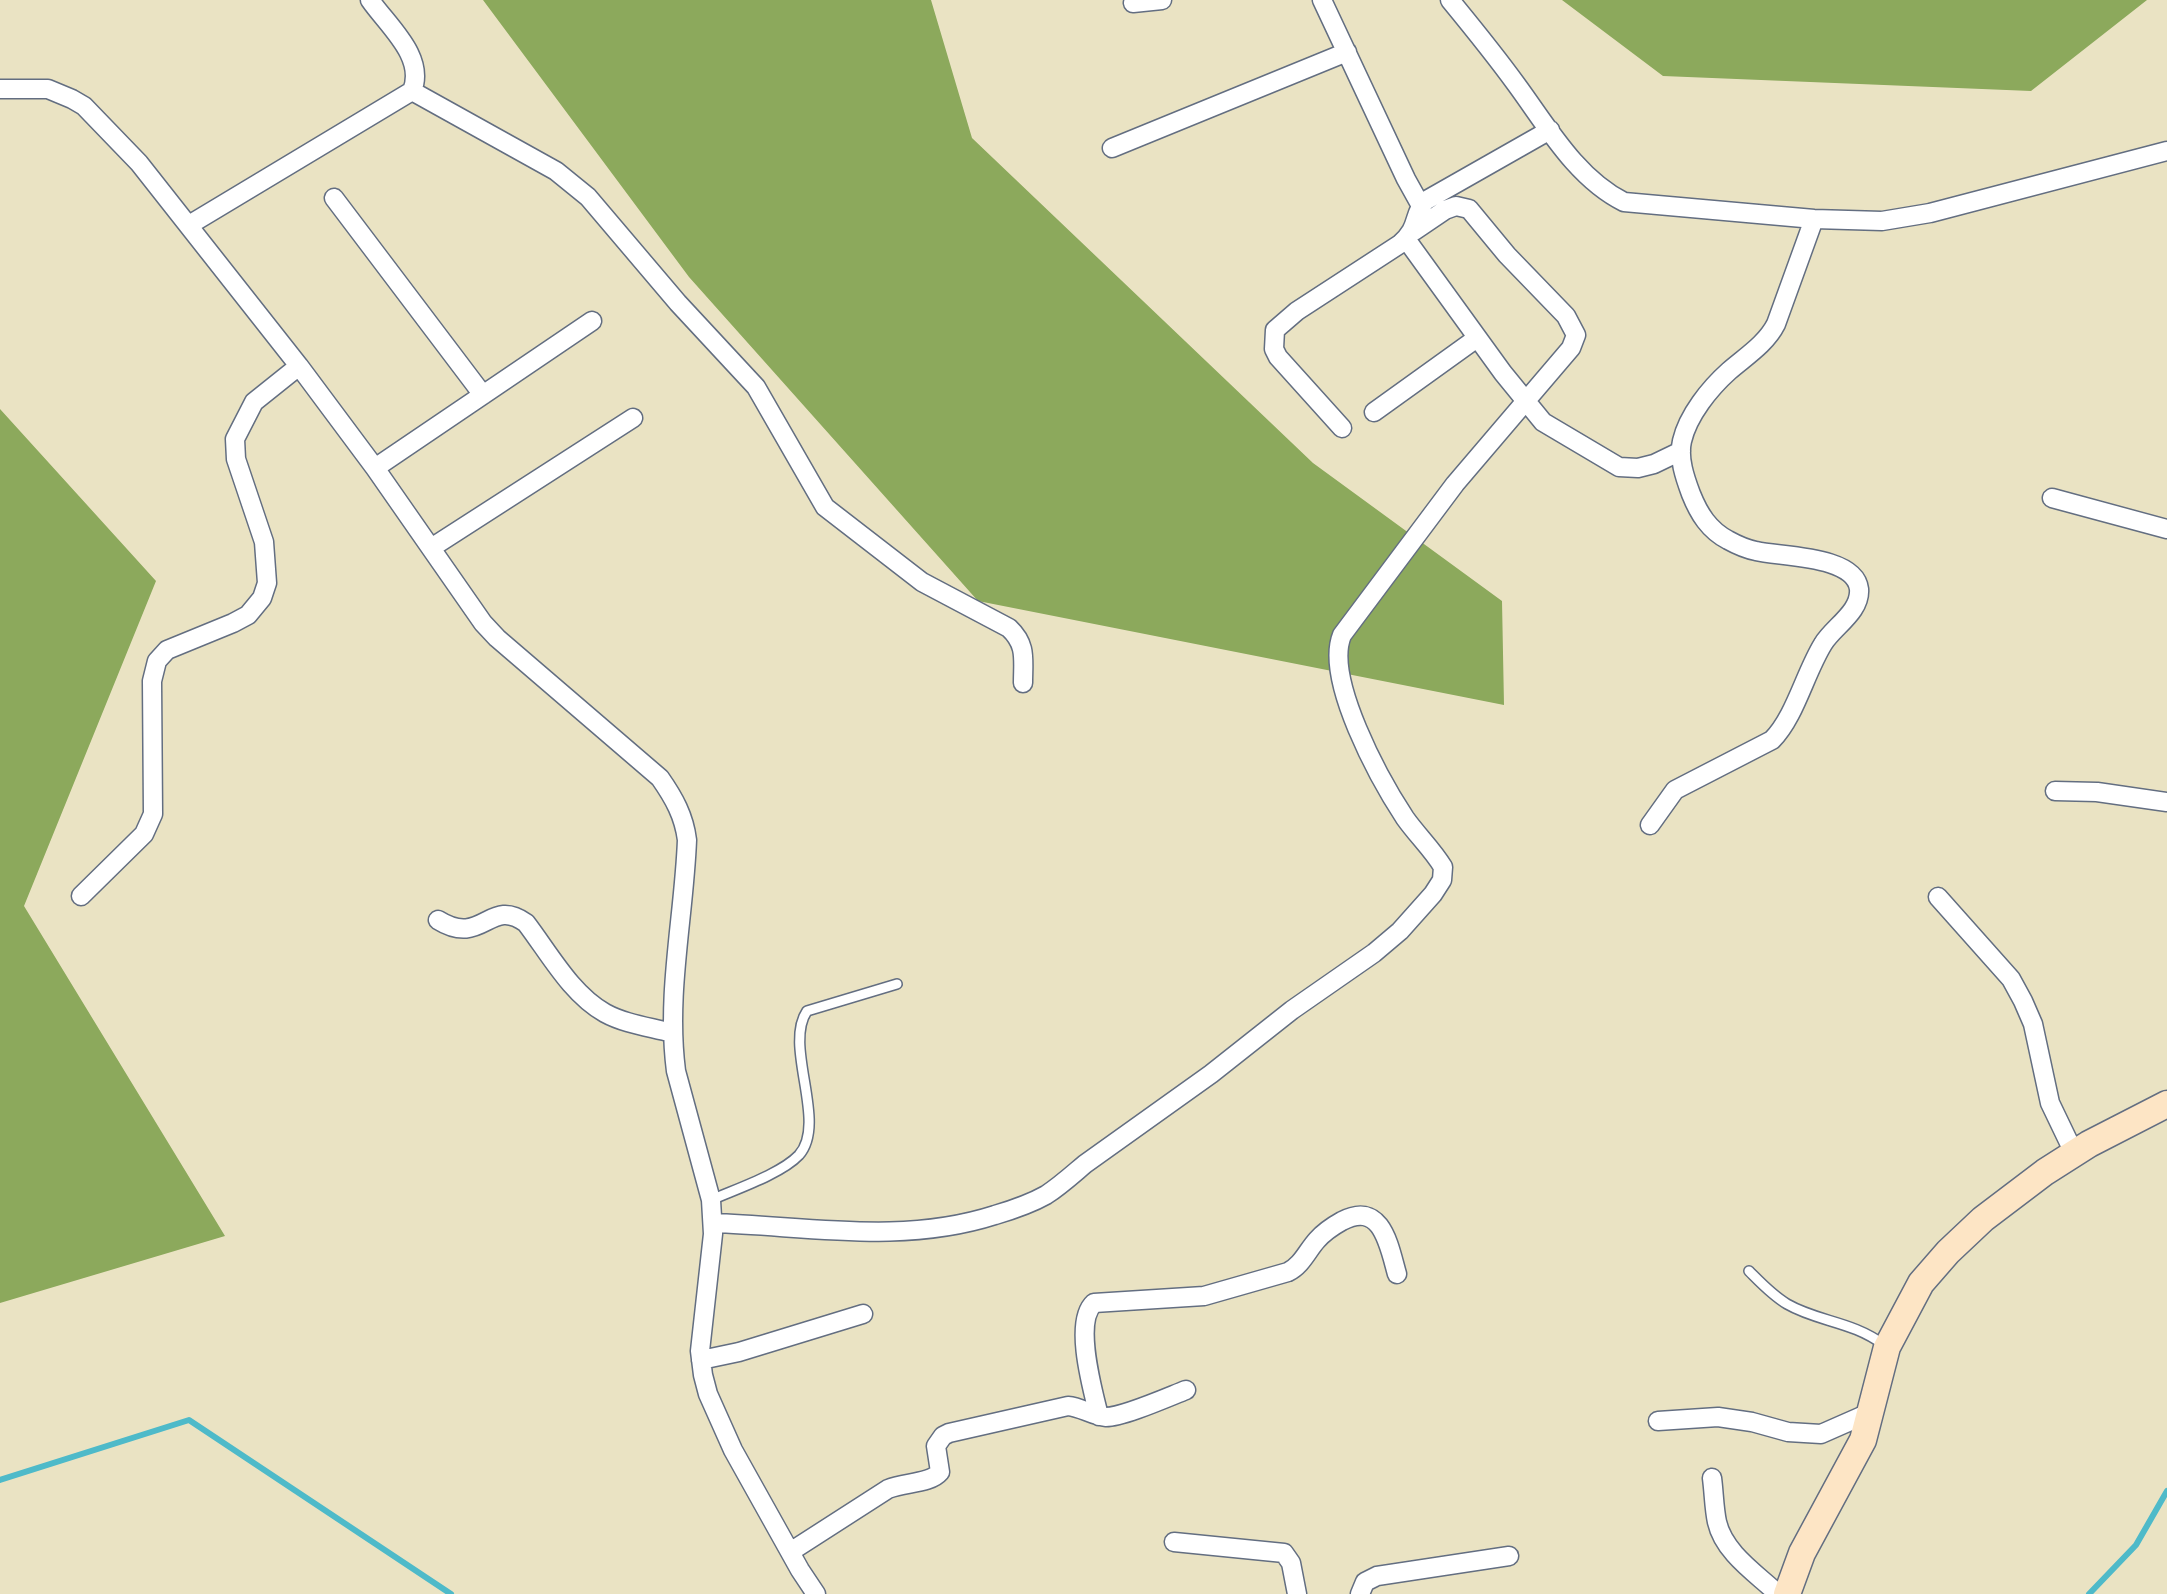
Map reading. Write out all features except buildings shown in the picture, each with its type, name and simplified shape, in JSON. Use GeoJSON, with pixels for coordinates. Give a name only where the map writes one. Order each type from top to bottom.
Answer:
{"type":"FeatureCollection","features":[{"type":"Feature","properties":{"kind":"main road"},"geometry":{"type":"LineString","coordinates":[[1787,1594],[1798,1563],[1831,1496],[1856,1456],[1887,1347],[1921,1283],[1983,1219],[2045,1172],[2074,1153],[2167,1104]]}},
{"type":"Feature","properties":{"kind":"street"},"geometry":{"type":"LineString","coordinates":[[189,225],[412,91],[415,64],[370,0]]}},
{"type":"Feature","properties":{"kind":"street"},"geometry":{"type":"LineString","coordinates":[[1133,3],[1162,0]]}},
{"type":"Feature","properties":{"kind":"street"},"geometry":{"type":"LineString","coordinates":[[1322,0],[1421,206]]}},
{"type":"Feature","properties":{"kind":"street"},"geometry":{"type":"LineString","coordinates":[[1450,0],[1573,161],[1603,192],[1624,202],[1814,219],[1882,221],[1930,213],[2167,151]]}},
{"type":"Feature","properties":{"kind":"street"},"geometry":{"type":"LineString","coordinates":[[1112,148],[1347,52]]}},
{"type":"Feature","properties":{"kind":"street"},"geometry":{"type":"LineString","coordinates":[[0,89],[48,89],[84,106],[139,163],[299,366],[375,468],[483,623],[660,778],[676,800],[686,827],[687,840],[672,1033],[676,1071],[711,1200],[713,1223],[701,1360],[708,1394],[733,1450],[816,1594]]}},
{"type":"Feature","properties":{"kind":"street"},"geometry":{"type":"LineString","coordinates":[[412,91],[556,171],[588,197],[678,303],[756,387],[825,507],[922,582],[1009,628],[1020,639],[1023,648],[1023,683]]}},
{"type":"Feature","properties":{"kind":"street"},"geometry":{"type":"LineString","coordinates":[[1410,235],[1421,206],[1448,186],[1550,130]]}},
{"type":"Feature","properties":{"kind":"street"},"geometry":{"type":"LineString","coordinates":[[334,198],[483,395]]}},
{"type":"Feature","properties":{"kind":"street"},"geometry":{"type":"LineString","coordinates":[[713,1223],[889,1233],[949,1228],[1020,1207],[1054,1189],[1400,931],[1433,894],[1442,880],[1443,867],[1386,789],[1365,747],[1345,692],[1337,648],[1342,635],[1455,484],[1575,342],[1575,329],[1566,316],[1507,255],[1469,209],[1456,206],[1445,210],[1297,311],[1275,330],[1274,349],[1278,357],[1342,428]]}},
{"type":"Feature","properties":{"kind":"street"},"geometry":{"type":"LineString","coordinates":[[1650,825],[1675,790],[1772,740],[1781,731],[1825,640],[1855,606],[1859,589],[1852,575],[1825,562],[1758,552],[1725,539],[1708,525],[1687,485],[1681,451],[1691,420],[1711,390],[1773,332],[1814,219]]}},
{"type":"Feature","properties":{"kind":"street"},"geometry":{"type":"LineString","coordinates":[[1410,235],[1477,338],[1524,401],[1555,430],[1619,467],[1638,468],[1654,464],[1681,451]]}},
{"type":"Feature","properties":{"kind":"street"},"geometry":{"type":"LineString","coordinates":[[375,468],[592,321]]}},
{"type":"Feature","properties":{"kind":"street"},"geometry":{"type":"LineString","coordinates":[[1374,412],[1477,338]]}},
{"type":"Feature","properties":{"kind":"street"},"geometry":{"type":"LineString","coordinates":[[81,896],[144,834],[153,814],[152,681],[157,661],[167,650],[248,615],[262,598],[267,583],[264,542],[234,446],[247,413],[263,393],[299,366]]}},
{"type":"Feature","properties":{"kind":"street"},"geometry":{"type":"LineString","coordinates":[[431,548],[633,418]]}},
{"type":"Feature","properties":{"kind":"street"},"geometry":{"type":"LineString","coordinates":[[2052,498],[2167,529]]}},
{"type":"Feature","properties":{"kind":"street"},"geometry":{"type":"LineString","coordinates":[[2055,791],[2111,794],[2167,802]]}},
{"type":"Feature","properties":{"kind":"street"},"geometry":{"type":"LineString","coordinates":[[1938,897],[2011,979],[2023,1001],[2033,1024],[2050,1103],[2074,1153]]}},
{"type":"Feature","properties":{"kind":"street"},"geometry":{"type":"LineString","coordinates":[[438,920],[465,931],[498,916],[518,917],[526,923],[571,984],[603,1012],[672,1033]]}},
{"type":"Feature","properties":{"kind":"street"},"geometry":{"type":"LineString","coordinates":[[1099,1416],[1089,1376],[1085,1341],[1087,1311],[1094,1303],[1204,1296],[1288,1272],[1298,1266],[1323,1233],[1357,1214],[1365,1215],[1378,1224],[1389,1246],[1397,1274]]}},
{"type":"Feature","properties":{"kind":"street"},"geometry":{"type":"LineString","coordinates":[[701,1360],[739,1352],[863,1314]]}},
{"type":"Feature","properties":{"kind":"street"},"geometry":{"type":"LineString","coordinates":[[790,1552],[888,1489],[935,1478],[940,1472],[936,1446],[943,1436],[1056,1407],[1079,1407],[1099,1416],[1113,1416],[1186,1390]]}},
{"type":"Feature","properties":{"kind":"street"},"geometry":{"type":"LineString","coordinates":[[1658,1421],[1718,1417],[1788,1432],[1821,1434],[1871,1412]]}},
{"type":"Feature","properties":{"kind":"street"},"geometry":{"type":"LineString","coordinates":[[1712,1478],[1717,1523],[1723,1538],[1743,1562],[1778,1594]]}},
{"type":"Feature","properties":{"kind":"street"},"geometry":{"type":"LineString","coordinates":[[1174,1542],[1284,1553],[1291,1563],[1297,1594]]}},
{"type":"Feature","properties":{"kind":"street"},"geometry":{"type":"LineString","coordinates":[[1360,1594],[1365,1582],[1377,1576],[1509,1556]]}},
{"type":"Feature","properties":{"kind":"lane"},"geometry":{"type":"LineString","coordinates":[[711,1200],[782,1167],[803,1148],[808,1122],[799,1031],[807,1011],[897,984]]}},
{"type":"Feature","properties":{"kind":"lane"},"geometry":{"type":"LineString","coordinates":[[1749,1271],[1787,1304],[1863,1330],[1887,1347]]}},
{"type":"Feature","properties":{"kind":"green space"},"geometry":{"type":"Polygon","coordinates":[[[483,0],[931,0],[972,138],[1313,463],[1502,601],[1504,705],[978,601],[689,277],[483,0]]]}},
{"type":"Feature","properties":{"kind":"green space"},"geometry":{"type":"Polygon","coordinates":[[[1562,0],[2147,0],[2031,91],[1663,76],[1562,0]]]}},
{"type":"Feature","properties":{"kind":"green space"},"geometry":{"type":"Polygon","coordinates":[[[0,409],[156,581],[24,906],[225,1236],[0,1303],[0,409]]]}},
{"type":"Feature","properties":{"kind":"waterway"},"geometry":{"type":"LineString","coordinates":[[0,1480],[189,1420],[451,1594]]}},
{"type":"Feature","properties":{"kind":"waterway"},"geometry":{"type":"LineString","coordinates":[[2089,1594],[2136,1545],[2167,1491]]}}]}
